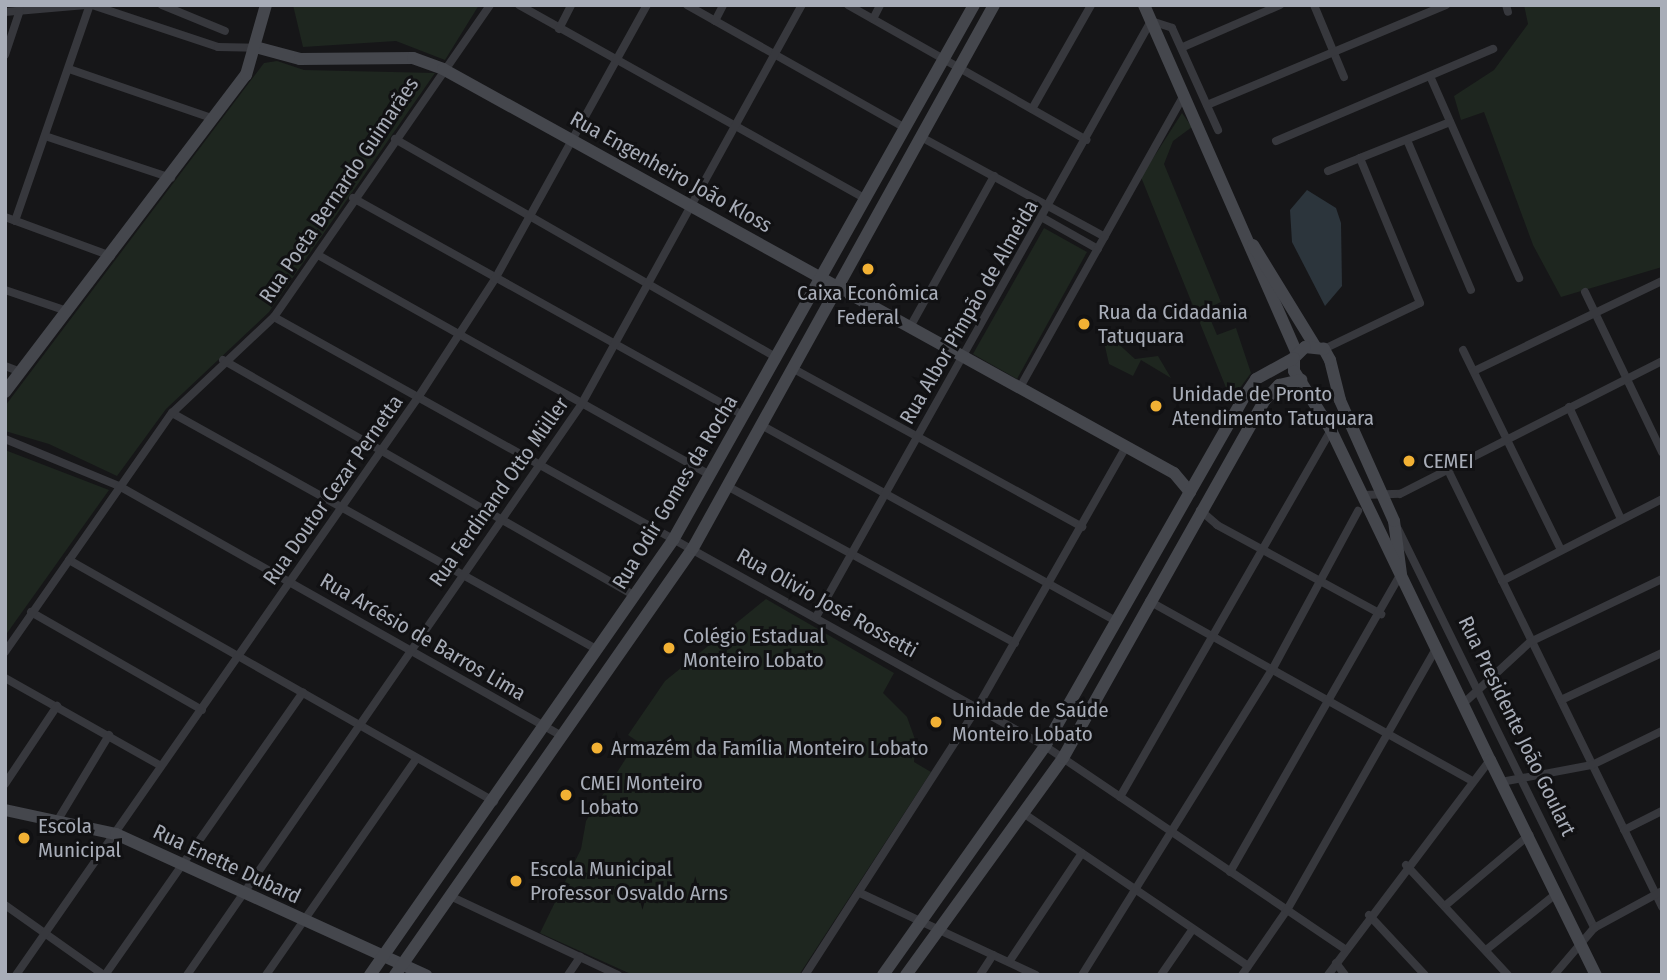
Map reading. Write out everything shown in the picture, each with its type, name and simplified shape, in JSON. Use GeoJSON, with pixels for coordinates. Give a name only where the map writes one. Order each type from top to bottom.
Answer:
{"type":"FeatureCollection","features":[{"type":"Feature","properties":{"kind":"street"},"geometry":{"type":"LineString","coordinates":[[5,12],[90,5],[15,221]]}},
{"type":"Feature","properties":{"kind":"street","name":"Rua Engenheiro João Kloss"},"geometry":{"type":"LineString","coordinates":[[90,5],[218,47],[259,48],[300,59],[412,58],[443,69],[1174,473],[1190,492]]}},
{"type":"Feature","properties":{"kind":"street"},"geometry":{"type":"LineString","coordinates":[[162,5],[225,31]]}},
{"type":"Feature","properties":{"kind":"street"},"geometry":{"type":"LineString","coordinates":[[186,15],[187,5]]}},
{"type":"Feature","properties":{"kind":"street"},"geometry":{"type":"LineString","coordinates":[[5,393],[173,179],[214,120],[259,48],[266,5]]}},
{"type":"Feature","properties":{"kind":"street","name":"Rua Poeta Bernardo Guimarães"},"geometry":{"type":"LineString","coordinates":[[5,652],[119,486],[173,413],[223,360],[274,317],[318,255],[353,198],[490,5]]}},
{"type":"Feature","properties":{"kind":"street"},"geometry":{"type":"LineString","coordinates":[[519,5],[866,199]]}},
{"type":"Feature","properties":{"kind":"street"},"geometry":{"type":"LineString","coordinates":[[559,29],[571,5]]}},
{"type":"Feature","properties":{"kind":"street","name":"Rua Doutor Cezar Pernetta"},"geometry":{"type":"LineString","coordinates":[[16,975],[419,396],[495,279],[569,138],[647,5]]}},
{"type":"Feature","properties":{"kind":"street"},"geometry":{"type":"LineString","coordinates":[[687,5],[905,128]]}},
{"type":"Feature","properties":{"kind":"street"},"geometry":{"type":"LineString","coordinates":[[715,21],[723,5]]}},
{"type":"Feature","properties":{"kind":"street","name":"Rua Ferdinand Otto Müller"},"geometry":{"type":"LineString","coordinates":[[187,975],[582,402],[802,5]]}},
{"type":"Feature","properties":{"kind":"street"},"geometry":{"type":"LineString","coordinates":[[848,5],[1087,140]]}},
{"type":"Feature","properties":{"kind":"street"},"geometry":{"type":"LineString","coordinates":[[873,19],[880,5]]}},
{"type":"Feature","properties":{"kind":"street","name":"Rua Odir Gomes da Rocha"},"geometry":{"type":"LineString","coordinates":[[370,975],[674,540],[974,5]]}},
{"type":"Feature","properties":{"kind":"street","name":"Rua Odir Gomes da Rocha"},"geometry":{"type":"LineString","coordinates":[[395,975],[693,548],[994,5]]}},
{"type":"Feature","properties":{"kind":"street"},"geometry":{"type":"LineString","coordinates":[[1032,109],[1091,5]]}},
{"type":"Feature","properties":{"kind":"street","name":"Rua Presidente João Goulart"},"geometry":{"type":"LineString","coordinates":[[1144,5],[1304,381],[1331,430],[1465,702],[1490,760],[1596,975]]}},
{"type":"Feature","properties":{"kind":"street"},"geometry":{"type":"LineString","coordinates":[[1183,47],[1280,5]]}},
{"type":"Feature","properties":{"kind":"street"},"geometry":{"type":"LineString","coordinates":[[1314,5],[1344,78]]}},
{"type":"Feature","properties":{"kind":"street"},"geometry":{"type":"LineString","coordinates":[[1207,105],[1446,5]]}},
{"type":"Feature","properties":{"kind":"street"},"geometry":{"type":"LineString","coordinates":[[5,55],[20,10]]}},
{"type":"Feature","properties":{"kind":"street"},"geometry":{"type":"LineString","coordinates":[[1151,21],[1166,23],[1183,47],[1218,130]]}},
{"type":"Feature","properties":{"kind":"street","name":"Rua Albor Pimpão de Almeida"},"geometry":{"type":"LineString","coordinates":[[816,617],[853,555],[884,494],[965,358],[1151,21]]}},
{"type":"Feature","properties":{"kind":"street"},"geometry":{"type":"LineString","coordinates":[[1276,141],[1493,49]]}},
{"type":"Feature","properties":{"kind":"street"},"geometry":{"type":"LineString","coordinates":[[69,69],[214,120]]}},
{"type":"Feature","properties":{"kind":"street"},"geometry":{"type":"LineString","coordinates":[[1430,76],[1520,278]]}},
{"type":"Feature","properties":{"kind":"street"},"geometry":{"type":"LineString","coordinates":[[1019,389],[1184,95]]}},
{"type":"Feature","properties":{"kind":"street"},"geometry":{"type":"LineString","coordinates":[[1328,172],[1450,122]]}},
{"type":"Feature","properties":{"kind":"street"},"geometry":{"type":"LineString","coordinates":[[45,135],[173,179]]}},
{"type":"Feature","properties":{"kind":"street"},"geometry":{"type":"LineString","coordinates":[[921,137],[1105,237]]}},
{"type":"Feature","properties":{"kind":"street"},"geometry":{"type":"LineString","coordinates":[[395,139],[527,218],[777,358]]}},
{"type":"Feature","properties":{"kind":"street"},"geometry":{"type":"LineString","coordinates":[[1408,140],[1471,290]]}},
{"type":"Feature","properties":{"kind":"street"},"geometry":{"type":"LineString","coordinates":[[883,975],[1045,746],[1256,379],[1295,356],[1420,303],[1360,159]]}},
{"type":"Feature","properties":{"kind":"street"},"geometry":{"type":"LineString","coordinates":[[909,327],[993,176]]}},
{"type":"Feature","properties":{"kind":"street"},"geometry":{"type":"LineString","coordinates":[[353,198],[744,416]]}},
{"type":"Feature","properties":{"kind":"street"},"geometry":{"type":"LineString","coordinates":[[5,217],[111,256]]}},
{"type":"Feature","properties":{"kind":"street"},"geometry":{"type":"LineString","coordinates":[[1043,218],[1098,249]]}},
{"type":"Feature","properties":{"kind":"street","name":"Rua Presidente João Goulart"},"geometry":{"type":"LineString","coordinates":[[1241,231],[1268,264],[1319,347],[1394,521],[1594,928]]}},
{"type":"Feature","properties":{"kind":"street"},"geometry":{"type":"LineString","coordinates":[[318,255],[710,475]]}},
{"type":"Feature","properties":{"kind":"street"},"geometry":{"type":"LineString","coordinates":[[1474,371],[1594,311],[1662,281]]}},
{"type":"Feature","properties":{"kind":"street"},"geometry":{"type":"LineString","coordinates":[[5,290],[67,311]]}},
{"type":"Feature","properties":{"kind":"street"},"geometry":{"type":"LineString","coordinates":[[1585,292],[1662,452]]}},
{"type":"Feature","properties":{"kind":"street","name":"Rua Olivio José Rossetti"},"geometry":{"type":"LineString","coordinates":[[274,317],[1045,746],[1345,949]]}},
{"type":"Feature","properties":{"kind":"street"},"geometry":{"type":"LineString","coordinates":[[1463,350],[1562,550]]}},
{"type":"Feature","properties":{"kind":"street"},"geometry":{"type":"LineString","coordinates":[[223,360],[635,596]]}},
{"type":"Feature","properties":{"kind":"street"},"geometry":{"type":"LineString","coordinates":[[1361,494],[1384,498],[1448,470],[1506,438],[1662,361]]}},
{"type":"Feature","properties":{"kind":"street"},"geometry":{"type":"LineString","coordinates":[[5,366],[22,372]]}},
{"type":"Feature","properties":{"kind":"street"},"geometry":{"type":"LineString","coordinates":[[792,368],[1082,527]]}},
{"type":"Feature","properties":{"kind":"street"},"geometry":{"type":"LineString","coordinates":[[906,975],[937,928],[1063,758],[1175,554],[1265,400],[1279,385],[1304,381],[1329,372]]}},
{"type":"Feature","properties":{"kind":"street"},"geometry":{"type":"LineString","coordinates":[[1569,407],[1621,519]]}},
{"type":"Feature","properties":{"kind":"street"},"geometry":{"type":"LineString","coordinates":[[173,413],[597,650]]}},
{"type":"Feature","properties":{"kind":"street"},"geometry":{"type":"LineString","coordinates":[[761,425],[1116,621]]}},
{"type":"Feature","properties":{"kind":"street"},"geometry":{"type":"LineString","coordinates":[[1120,797],[1259,549],[1331,430]]}},
{"type":"Feature","properties":{"kind":"street","name":"Rua Arcésio de Barros Lima"},"geometry":{"type":"LineString","coordinates":[[5,439],[119,486],[562,737]]}},
{"type":"Feature","properties":{"kind":"street"},"geometry":{"type":"LineString","coordinates":[[805,975],[976,708],[1050,584],[1126,447]]}},
{"type":"Feature","properties":{"kind":"street"},"geometry":{"type":"LineString","coordinates":[[1448,470],[1530,642],[1562,700],[1624,830],[1659,893],[1662,907]]}},
{"type":"Feature","properties":{"kind":"street"},"geometry":{"type":"LineString","coordinates":[[727,486],[1015,643]]}},
{"type":"Feature","properties":{"kind":"street"},"geometry":{"type":"LineString","coordinates":[[1502,581],[1662,499]]}},
{"type":"Feature","properties":{"kind":"street"},"geometry":{"type":"LineString","coordinates":[[1200,510],[1259,549],[1381,614]]}},
{"type":"Feature","properties":{"kind":"street"},"geometry":{"type":"LineString","coordinates":[[1082,975],[1272,670],[1358,511]]}},
{"type":"Feature","properties":{"kind":"street","name":"Rua Presidente João Goulart"},"geometry":{"type":"LineString","coordinates":[[1394,521],[1401,574]]}},
{"type":"Feature","properties":{"kind":"street"},"geometry":{"type":"LineString","coordinates":[[1159,546],[1175,554]]}},
{"type":"Feature","properties":{"kind":"street"},"geometry":{"type":"LineString","coordinates":[[69,560],[303,692],[362,722],[418,758],[494,801]]}},
{"type":"Feature","properties":{"kind":"street"},"geometry":{"type":"LineString","coordinates":[[1230,872],[1331,703],[1401,574]]}},
{"type":"Feature","properties":{"kind":"street"},"geometry":{"type":"LineString","coordinates":[[1465,702],[1530,642],[1662,579]]}},
{"type":"Feature","properties":{"kind":"street"},"geometry":{"type":"LineString","coordinates":[[1149,601],[1472,781]]}},
{"type":"Feature","properties":{"kind":"street"},"geometry":{"type":"LineString","coordinates":[[31,612],[202,709]]}},
{"type":"Feature","properties":{"kind":"street"},"geometry":{"type":"LineString","coordinates":[[1242,975],[1287,911],[1437,647]]}},
{"type":"Feature","properties":{"kind":"street"},"geometry":{"type":"LineString","coordinates":[[1562,700],[1662,653]]}},
{"type":"Feature","properties":{"kind":"street"},"geometry":{"type":"LineString","coordinates":[[5,678],[161,766]]}},
{"type":"Feature","properties":{"kind":"street"},"geometry":{"type":"LineString","coordinates":[[5,905],[104,975],[179,864],[303,692]]}},
{"type":"Feature","properties":{"kind":"street"},"geometry":{"type":"LineString","coordinates":[[5,784],[57,706]]}},
{"type":"Feature","properties":{"kind":"street"},"geometry":{"type":"LineString","coordinates":[[1501,782],[1519,775],[1592,765],[1662,731]]}},
{"type":"Feature","properties":{"kind":"street"},"geometry":{"type":"LineString","coordinates":[[59,818],[109,735]]}},
{"type":"Feature","properties":{"kind":"street"},"geometry":{"type":"LineString","coordinates":[[266,975],[418,758]]}},
{"type":"Feature","properties":{"kind":"street"},"geometry":{"type":"LineString","coordinates":[[1328,975],[1406,865],[1490,760]]}},
{"type":"Feature","properties":{"kind":"street","name":"Rua Enette Dubard"},"geometry":{"type":"LineString","coordinates":[[5,810],[59,818],[116,834],[243,895],[426,975]]}},
{"type":"Feature","properties":{"kind":"street"},"geometry":{"type":"LineString","coordinates":[[1624,830],[1662,811]]}},
{"type":"Feature","properties":{"kind":"street"},"geometry":{"type":"LineString","coordinates":[[1023,813],[1248,966]]}},
{"type":"Feature","properties":{"kind":"street"},"geometry":{"type":"LineString","coordinates":[[1446,905],[1529,835]]}},
{"type":"Feature","properties":{"kind":"street"},"geometry":{"type":"LineString","coordinates":[[1009,962],[1082,853]]}},
{"type":"Feature","properties":{"kind":"street"},"geometry":{"type":"LineString","coordinates":[[1406,865],[1446,905],[1508,975]]}},
{"type":"Feature","properties":{"kind":"street"},"geometry":{"type":"LineString","coordinates":[[860,892],[1036,975]]}},
{"type":"Feature","properties":{"kind":"street"},"geometry":{"type":"LineString","coordinates":[[1554,975],[1583,947],[1594,928],[1659,893]]}},
{"type":"Feature","properties":{"kind":"street"},"geometry":{"type":"LineString","coordinates":[[1486,950],[1556,894]]}},
{"type":"Feature","properties":{"kind":"street"},"geometry":{"type":"LineString","coordinates":[[450,896],[618,975]]}},
{"type":"Feature","properties":{"kind":"street"},"geometry":{"type":"LineString","coordinates":[[1369,915],[1425,975]]}},
{"type":"Feature","properties":{"kind":"street"},"geometry":{"type":"LineString","coordinates":[[1161,975],[1192,930]]}},
{"type":"Feature","properties":{"kind":"street"},"geometry":{"type":"LineString","coordinates":[[980,975],[993,955]]}},
{"type":"Feature","properties":{"kind":"street"},"geometry":{"type":"LineString","coordinates":[[568,975],[580,957]]}},
{"type":"Feature","properties":{"kind":"street"},"geometry":{"type":"LineString","coordinates":[[1336,963],[1345,975]]}},
{"type":"Feature","properties":{"kind":"shaded area"},"geometry":{"type":"Polygon","coordinates":[[[293,5],[479,5],[445,60],[396,41],[303,47],[293,5]]]}},
{"type":"Feature","properties":{"kind":"shaded area"},"geometry":{"type":"Polygon","coordinates":[[[1524,5],[1662,5],[1662,267],[1561,297],[1533,245],[1484,112],[1461,120],[1454,96],[1494,70],[1528,24],[1524,5]]]}},
{"type":"Feature","properties":{"kind":"shaded area"},"geometry":{"type":"Polygon","coordinates":[[[277,61],[304,70],[435,73],[269,312],[166,409],[117,476],[49,444],[5,431],[5,406],[264,63],[277,61]]]}},
{"type":"Feature","properties":{"kind":"shaded area"},"geometry":{"type":"Polygon","coordinates":[[[1182,113],[1192,127],[1173,141],[1164,164],[1221,302],[1206,309],[1217,335],[1236,328],[1251,373],[1231,400],[1141,177],[1182,113]]]}},
{"type":"Feature","properties":{"kind":"shaded area"},"geometry":{"type":"Polygon","coordinates":[[[1307,190],[1336,208],[1341,223],[1342,286],[1325,306],[1292,242],[1290,210],[1307,190]]]}},
{"type":"Feature","properties":{"kind":"shaded area"},"geometry":{"type":"Polygon","coordinates":[[[1044,228],[1087,252],[1017,379],[973,354],[1044,228]]]}},
{"type":"Feature","properties":{"kind":"shaded area"},"geometry":{"type":"Polygon","coordinates":[[[1113,339],[1135,359],[1158,356],[1171,378],[1141,360],[1133,376],[1109,364],[1104,342],[1113,339]]]}},
{"type":"Feature","properties":{"kind":"shaded area"},"geometry":{"type":"Polygon","coordinates":[[[5,450],[109,490],[5,636],[5,450]]]}},
{"type":"Feature","properties":{"kind":"shaded area"},"geometry":{"type":"Polygon","coordinates":[[[766,599],[894,673],[883,693],[907,717],[916,742],[914,762],[931,772],[799,975],[633,975],[540,933],[581,849],[586,821],[637,741],[628,735],[665,681],[766,599]]]}},
{"type":"Feature","properties":{"kind":"place","name":"Caixa Econômica Federal"},"geometry":{"type":"Point","coordinates":[868,269]}},
{"type":"Feature","properties":{"kind":"place","name":"Rua da Cidadania Tatuquara"},"geometry":{"type":"Point","coordinates":[1084,324]}},
{"type":"Feature","properties":{"kind":"place","name":"Unidade de Pronto Atendimento Tatuquara"},"geometry":{"type":"Point","coordinates":[1156,406]}},
{"type":"Feature","properties":{"kind":"place","name":"CEMEI"},"geometry":{"type":"Point","coordinates":[1409,461]}},
{"type":"Feature","properties":{"kind":"place","name":"Colégio Estadual Monteiro Lobato"},"geometry":{"type":"Point","coordinates":[669,648]}},
{"type":"Feature","properties":{"kind":"place","name":"Unidade de Saúde Monteiro Lobato"},"geometry":{"type":"Point","coordinates":[936,722]}},
{"type":"Feature","properties":{"kind":"place","name":"Armazém da Família Monteiro Lobato"},"geometry":{"type":"Point","coordinates":[597,748]}},
{"type":"Feature","properties":{"kind":"place","name":"CMEI Monteiro Lobato"},"geometry":{"type":"Point","coordinates":[566,795]}},
{"type":"Feature","properties":{"kind":"place","name":"Escola Municipal"},"geometry":{"type":"Point","coordinates":[24,838]}},
{"type":"Feature","properties":{"kind":"place","name":"Escola Municipal Professor Osvaldo Arns"},"geometry":{"type":"Point","coordinates":[516,881]}}]}
